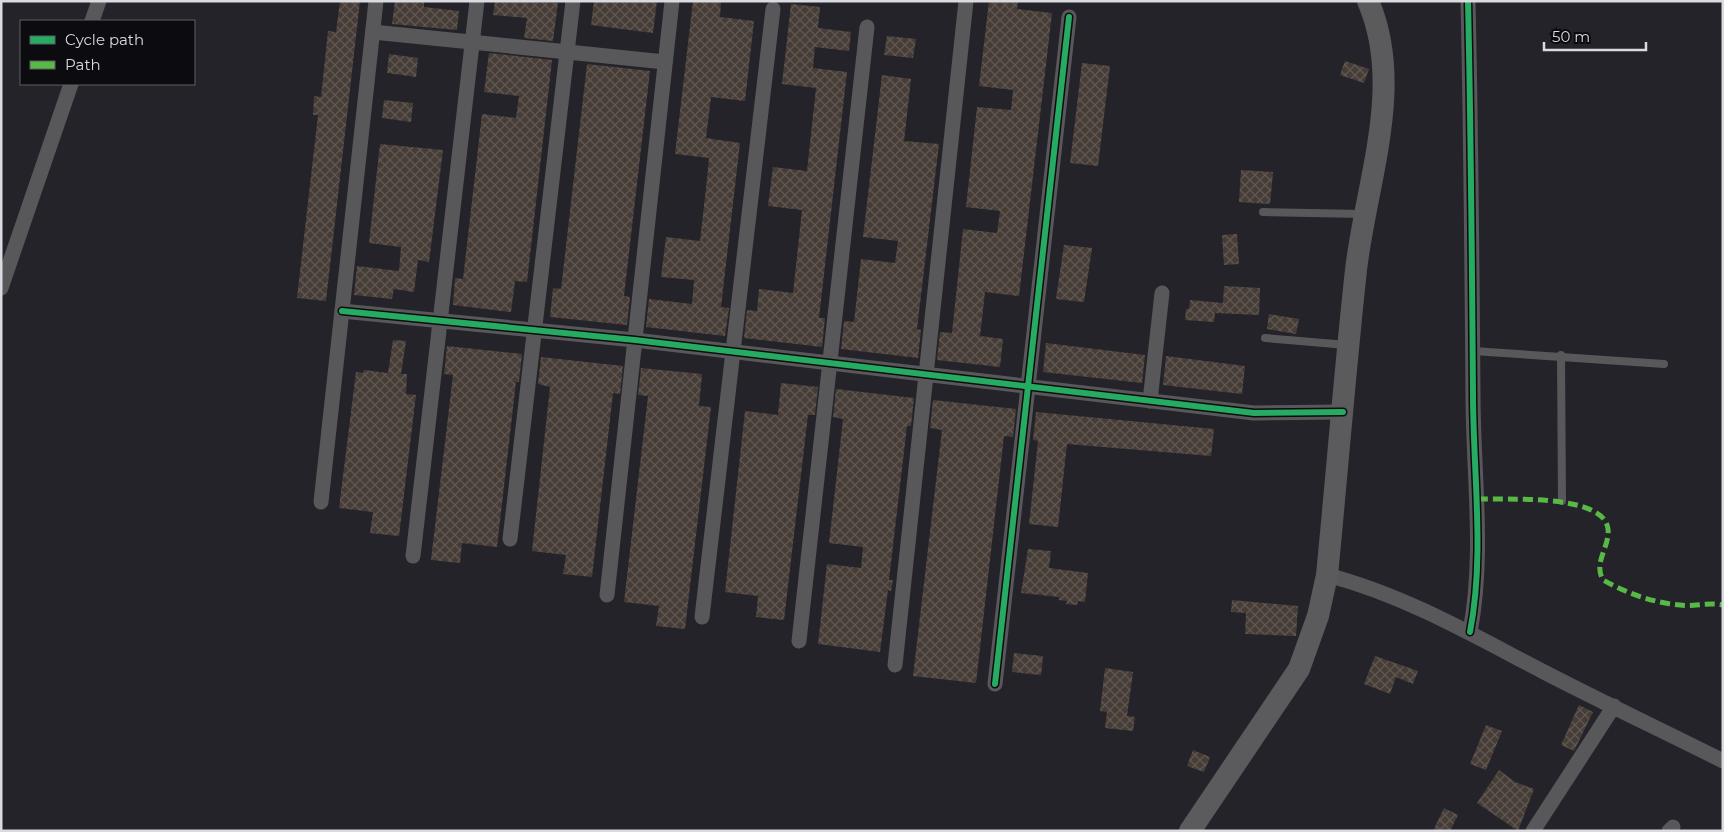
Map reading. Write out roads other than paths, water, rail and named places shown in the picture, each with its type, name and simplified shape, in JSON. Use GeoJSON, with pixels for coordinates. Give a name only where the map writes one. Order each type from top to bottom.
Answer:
{"type":"FeatureCollection","features":[{"type":"Feature","properties":{"kind":"main road"},"geometry":{"type":"LineString","coordinates":[[1190,831],[1299,669],[1318,616],[1328,575],[1356,268],[1383,110],[1385,73],[1380,39],[1368,1]]}},
{"type":"Feature","properties":{"kind":"street"},"geometry":{"type":"LineString","coordinates":[[92,20],[99,1]]}},
{"type":"Feature","properties":{"kind":"street"},"geometry":{"type":"LineString","coordinates":[[320,502],[376,1]]}},
{"type":"Feature","properties":{"kind":"street"},"geometry":{"type":"LineString","coordinates":[[413,556],[477,1]]}},
{"type":"Feature","properties":{"kind":"street"},"geometry":{"type":"LineString","coordinates":[[510,539],[572,1]]}},
{"type":"Feature","properties":{"kind":"street"},"geometry":{"type":"LineString","coordinates":[[607,595],[672,1]]}},
{"type":"Feature","properties":{"kind":"street"},"geometry":{"type":"LineString","coordinates":[[895,665],[966,1]]}},
{"type":"Feature","properties":{"kind":"street"},"geometry":{"type":"LineString","coordinates":[[1468,1],[1474,351],[1473,395],[1478,499],[1476,601],[1470,632]]}},
{"type":"Feature","properties":{"kind":"street"},"geometry":{"type":"LineString","coordinates":[[702,617],[773,8]]}},
{"type":"Feature","properties":{"kind":"street"},"geometry":{"type":"LineString","coordinates":[[995,684],[1069,17]]}},
{"type":"Feature","properties":{"kind":"street"},"geometry":{"type":"LineString","coordinates":[[799,641],[867,27]]}},
{"type":"Feature","properties":{"kind":"street"},"geometry":{"type":"LineString","coordinates":[[373,32],[665,62]]}},
{"type":"Feature","properties":{"kind":"street"},"geometry":{"type":"LineString","coordinates":[[1,288],[72,85]]}},
{"type":"Feature","properties":{"kind":"street"},"geometry":{"type":"LineString","coordinates":[[1150,401],[1162,293]]}},
{"type":"Feature","properties":{"kind":"street"},"geometry":{"type":"LineString","coordinates":[[342,310],[635,340],[1254,414],[1342,412]]}},
{"type":"Feature","properties":{"kind":"street"},"geometry":{"type":"LineString","coordinates":[[1328,575],[1359,583],[1470,632],[1723,761]]}},
{"type":"Feature","properties":{"kind":"street"},"geometry":{"type":"LineString","coordinates":[[1533,831],[1614,706]]}},
{"type":"Feature","properties":{"kind":"lane"},"geometry":{"type":"LineString","coordinates":[[1263,212],[1364,214]]}},
{"type":"Feature","properties":{"kind":"lane"},"geometry":{"type":"LineString","coordinates":[[1265,338],[1349,345]]}},
{"type":"Feature","properties":{"kind":"lane"},"geometry":{"type":"LineString","coordinates":[[1474,351],[1562,355],[1664,364]]}},
{"type":"Feature","properties":{"kind":"lane"},"geometry":{"type":"LineString","coordinates":[[1562,355],[1562,501]]}}]}
